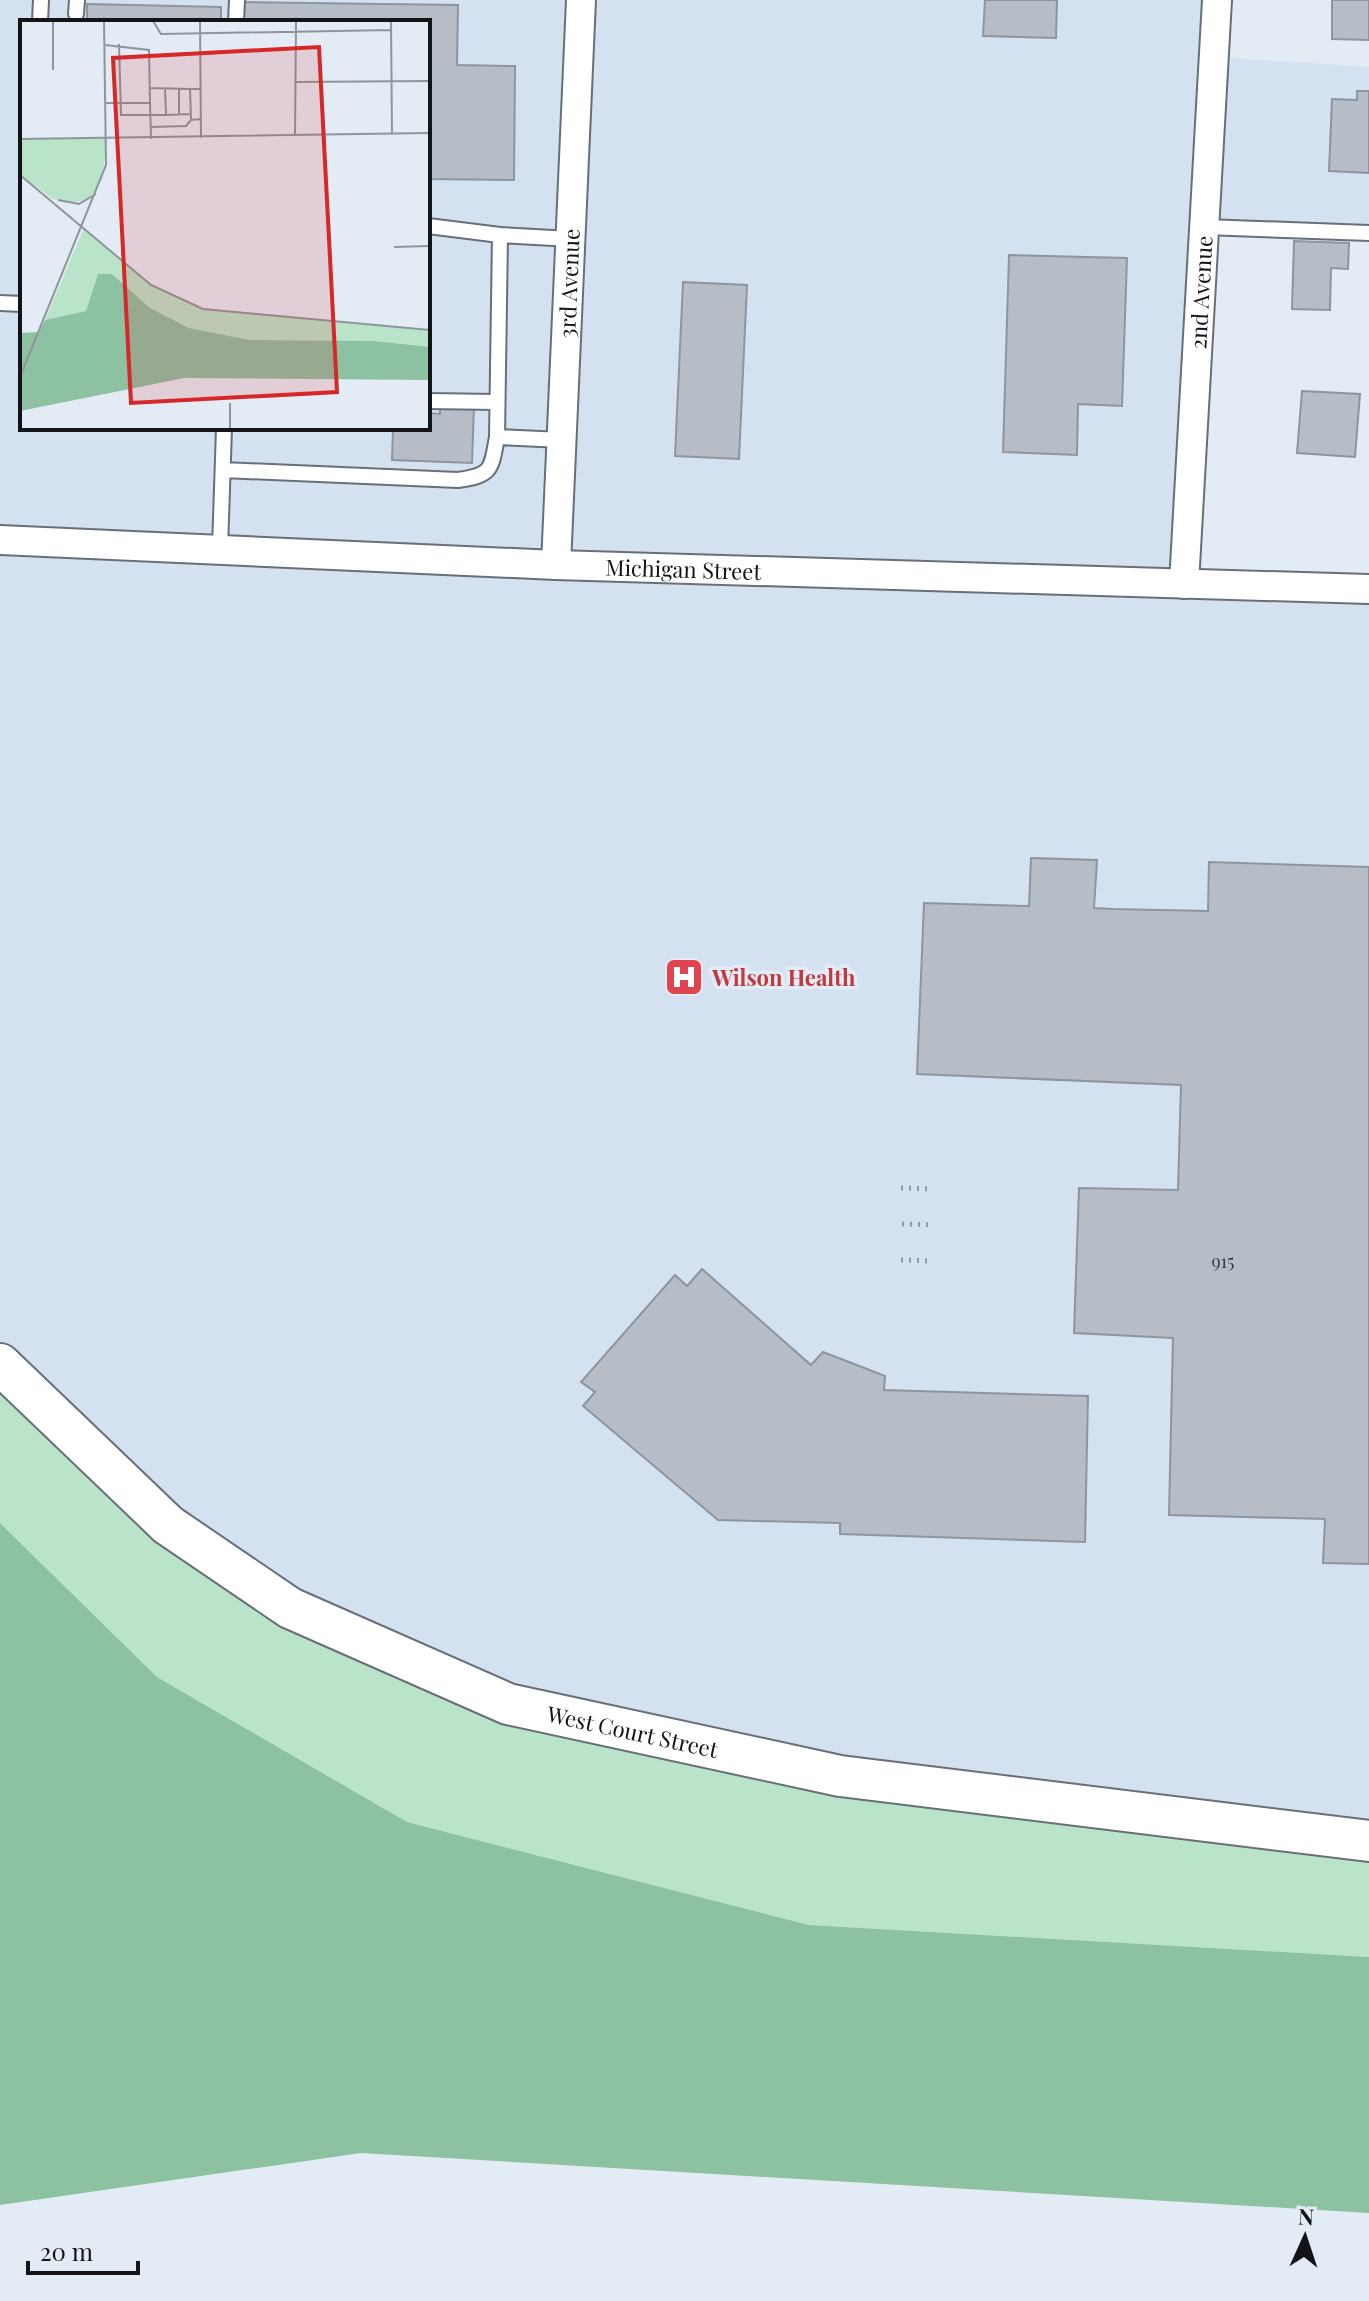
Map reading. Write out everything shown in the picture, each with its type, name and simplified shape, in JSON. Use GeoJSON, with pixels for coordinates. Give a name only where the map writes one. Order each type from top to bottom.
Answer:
{"type":"FeatureCollection","features":[{"type":"Feature","properties":{"kind":"main road","name":"West Court Street"},"geometry":{"type":"LineString","coordinates":[[0,1364],[168,1525],[290,1608],[508,1704],[840,1776],[1369,1841]]}},
{"type":"Feature","properties":{"kind":"street","name":"3rd Avenue"},"geometry":{"type":"LineString","coordinates":[[556,565],[581,0]]}},
{"type":"Feature","properties":{"kind":"street","name":"2nd Avenue"},"geometry":{"type":"LineString","coordinates":[[1184,584],[1217,0]]}},
{"type":"Feature","properties":{"kind":"street","name":"Michigan Street"},"geometry":{"type":"LineString","coordinates":[[0,540],[556,565],[1369,589]]}},
{"type":"Feature","properties":{"kind":"lane"},"geometry":{"type":"LineString","coordinates":[[40,20],[41,0]]}},
{"type":"Feature","properties":{"kind":"lane"},"geometry":{"type":"LineString","coordinates":[[236,20],[237,0]]}},
{"type":"Feature","properties":{"kind":"lane"},"geometry":{"type":"LineString","coordinates":[[430,226],[500,235],[571,239]]}},
{"type":"Feature","properties":{"kind":"lane"},"geometry":{"type":"LineString","coordinates":[[1205,227],[1369,233]]}},
{"type":"Feature","properties":{"kind":"lane"},"geometry":{"type":"LineString","coordinates":[[223,470],[458,480],[480,477],[492,466],[497,437],[500,235]]}},
{"type":"Feature","properties":{"kind":"lane"},"geometry":{"type":"LineString","coordinates":[[0,303],[20,304]]}},
{"type":"Feature","properties":{"kind":"lane"},"geometry":{"type":"LineString","coordinates":[[430,401],[497,402]]}},
{"type":"Feature","properties":{"kind":"lane"},"geometry":{"type":"LineString","coordinates":[[220,549],[224,430]]}},
{"type":"Feature","properties":{"kind":"lane"},"geometry":{"type":"LineString","coordinates":[[497,437],[562,440]]}},
{"type":"Feature","properties":{"kind":"path"},"geometry":{"type":"LineString","coordinates":[[901,1188],[933,1189]]}},
{"type":"Feature","properties":{"kind":"path"},"geometry":{"type":"LineString","coordinates":[[902,1224],[932,1225]]}},
{"type":"Feature","properties":{"kind":"path"},"geometry":{"type":"LineString","coordinates":[[901,1260],[930,1261]]}},
{"type":"Feature","properties":{"kind":"shaded area","name":"Wilson Health"},"geometry":{"type":"Polygon","coordinates":[[[0,0],[1217,0],[1214,57],[1369,67],[1369,233],[1205,227],[1184,583],[1369,589],[1369,1841],[508,1704],[290,1608],[0,1364],[0,0]]]}},
{"type":"Feature","properties":{"kind":"green space"},"geometry":{"type":"Polygon","coordinates":[[[0,1364],[168,1525],[508,1704],[1369,1841],[1369,1957],[809,1925],[407,1822],[157,1677],[0,1523],[0,1364]]]}},
{"type":"Feature","properties":{"kind":"green space"},"geometry":{"type":"Polygon","coordinates":[[[0,1523],[157,1677],[407,1822],[809,1925],[1369,1957],[1369,2213],[361,2153],[0,2205],[0,1523]]]}},
{"type":"Feature","properties":{"kind":"building"},"geometry":{"type":"Polygon","coordinates":[[[985,0],[1057,0],[1056,38],[983,36],[985,0]]]}},
{"type":"Feature","properties":{"kind":"building"},"geometry":{"type":"Polygon","coordinates":[[[1332,0],[1369,0],[1369,40],[1332,39],[1332,0]]]}},
{"type":"Feature","properties":{"kind":"building"},"geometry":{"type":"Polygon","coordinates":[[[242,2],[458,5],[457,65],[515,66],[514,180],[430,179],[430,20],[242,20],[242,2]]]}},
{"type":"Feature","properties":{"kind":"building"},"geometry":{"type":"Polygon","coordinates":[[[87,4],[221,7],[221,20],[87,20],[87,4]]]}},
{"type":"Feature","properties":{"kind":"building"},"geometry":{"type":"Polygon","coordinates":[[[1357,91],[1369,91],[1369,173],[1329,171],[1332,99],[1357,100],[1357,91]]]}},
{"type":"Feature","properties":{"kind":"building"},"geometry":{"type":"Polygon","coordinates":[[[1294,241],[1349,243],[1348,269],[1331,268],[1330,310],[1292,309],[1294,241]]]}},
{"type":"Feature","properties":{"kind":"building"},"geometry":{"type":"Polygon","coordinates":[[[1009,255],[1127,258],[1122,406],[1078,404],[1077,455],[1003,452],[1009,255]]]}},
{"type":"Feature","properties":{"kind":"building"},"geometry":{"type":"Polygon","coordinates":[[[683,282],[747,285],[739,459],[675,456],[683,282]]]}},
{"type":"Feature","properties":{"kind":"building"},"geometry":{"type":"Polygon","coordinates":[[[1302,391],[1360,394],[1355,457],[1297,453],[1302,391]]]}},
{"type":"Feature","properties":{"kind":"building"},"geometry":{"type":"Polygon","coordinates":[[[440,405],[474,406],[472,463],[392,460],[393,430],[430,430],[430,413],[440,414],[440,405]]]}},
{"type":"Feature","properties":{"kind":"building","name":"Wilson Health"},"geometry":{"type":"Polygon","coordinates":[[[1031,858],[1097,860],[1094,908],[1113,909],[1208,911],[1209,862],[1369,867],[1369,1564],[1323,1563],[1325,1519],[1169,1515],[1173,1338],[1074,1333],[1079,1188],[1178,1190],[1181,1085],[917,1074],[924,903],[1029,906],[1031,858]]]}},
{"type":"Feature","properties":{"kind":"building"},"geometry":{"type":"Polygon","coordinates":[[[702,1269],[811,1365],[823,1352],[885,1376],[884,1390],[1088,1396],[1085,1542],[840,1534],[840,1523],[718,1520],[583,1406],[595,1392],[581,1382],[675,1275],[687,1286],[702,1269]]]}},
{"type":"Feature","properties":{"kind":"place","name":"Wilson Health"},"geometry":{"type":"Point","coordinates":[684,977]}}]}
